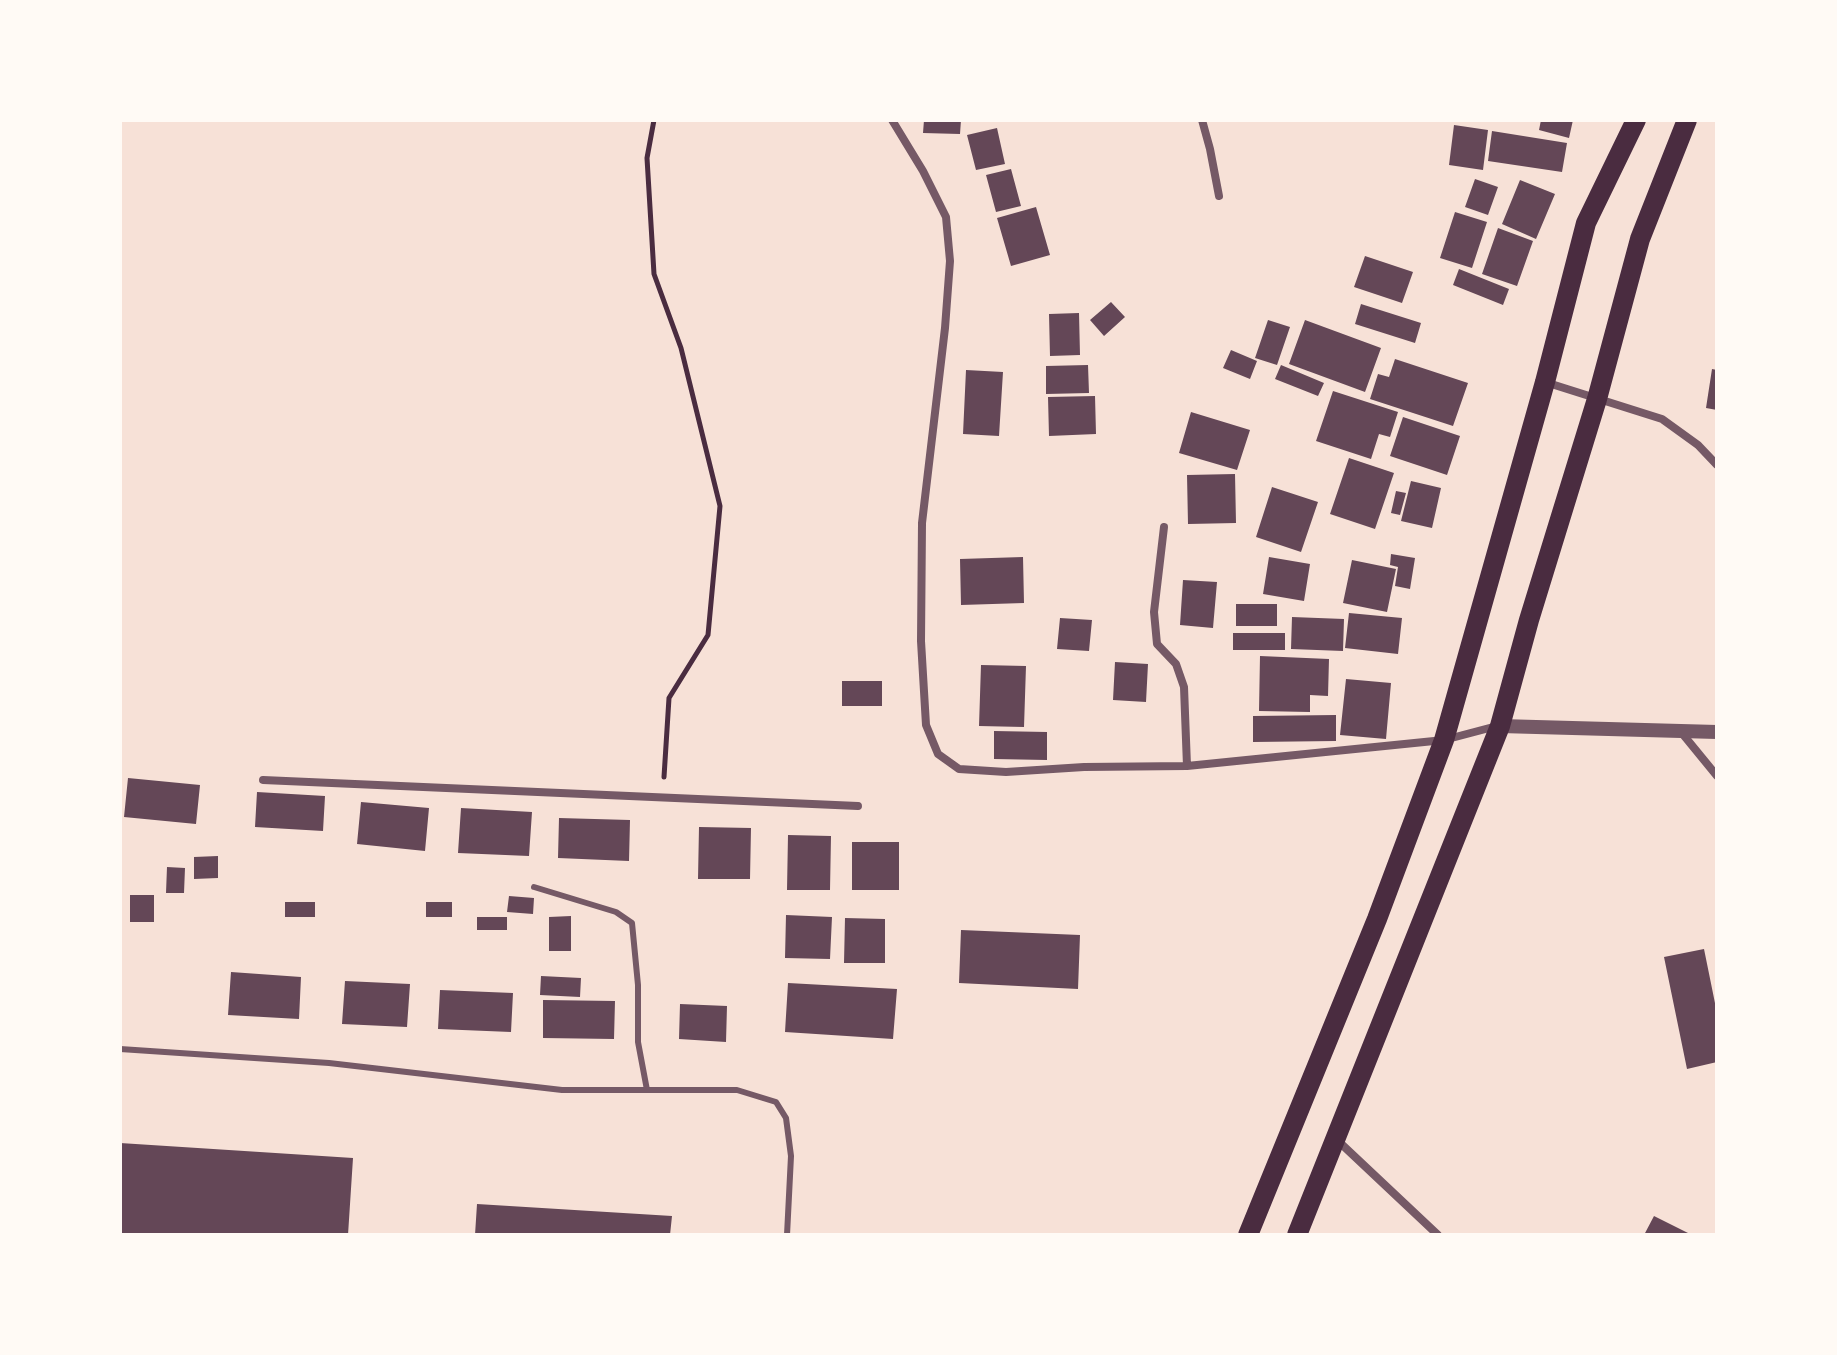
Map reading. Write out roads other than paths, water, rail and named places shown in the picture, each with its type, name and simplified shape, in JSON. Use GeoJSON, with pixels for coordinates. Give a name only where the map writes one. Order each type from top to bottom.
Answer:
{"type":"FeatureCollection","features":[{"type":"Feature","properties":{"kind":"main road"},"geometry":{"type":"LineString","coordinates":[[1248,1235],[1377,919],[1444,740],[1545,382],[1586,223],[1636,120]]}},
{"type":"Feature","properties":{"kind":"main road"},"geometry":{"type":"LineString","coordinates":[[1297,1235],[1500,726],[1597,399],[1640,239],[1687,120]]}},
{"type":"Feature","properties":{"kind":"street"},"geometry":{"type":"LineString","coordinates":[[892,120],[946,217],[950,261],[922,523],[921,641],[926,725],[938,754],[959,769],[1006,772],[1084,767],[1187,766],[1444,740],[1500,726],[1717,732]]}},
{"type":"Feature","properties":{"kind":"street"},"geometry":{"type":"LineString","coordinates":[[1202,120],[1219,196]]}},
{"type":"Feature","properties":{"kind":"street"},"geometry":{"type":"LineString","coordinates":[[1545,382],[1662,419],[1698,445],[1717,465]]}},
{"type":"Feature","properties":{"kind":"street"},"geometry":{"type":"LineString","coordinates":[[1164,527],[1154,612],[1157,644],[1176,664],[1184,687],[1187,766]]}},
{"type":"Feature","properties":{"kind":"street"},"geometry":{"type":"LineString","coordinates":[[1681,731],[1717,776]]}},
{"type":"Feature","properties":{"kind":"street"},"geometry":{"type":"LineString","coordinates":[[263,780],[858,806]]}},
{"type":"Feature","properties":{"kind":"street"},"geometry":{"type":"LineString","coordinates":[[1335,1139],[1438,1235]]}},
{"type":"Feature","properties":{"kind":"lane"},"geometry":{"type":"LineString","coordinates":[[534,887],[616,912],[632,923],[638,985],[638,1042],[647,1090]]}},
{"type":"Feature","properties":{"kind":"lane"},"geometry":{"type":"LineString","coordinates":[[120,1049],[329,1063],[562,1090],[737,1090],[776,1102],[786,1118],[791,1156],[787,1235]]}}]}
